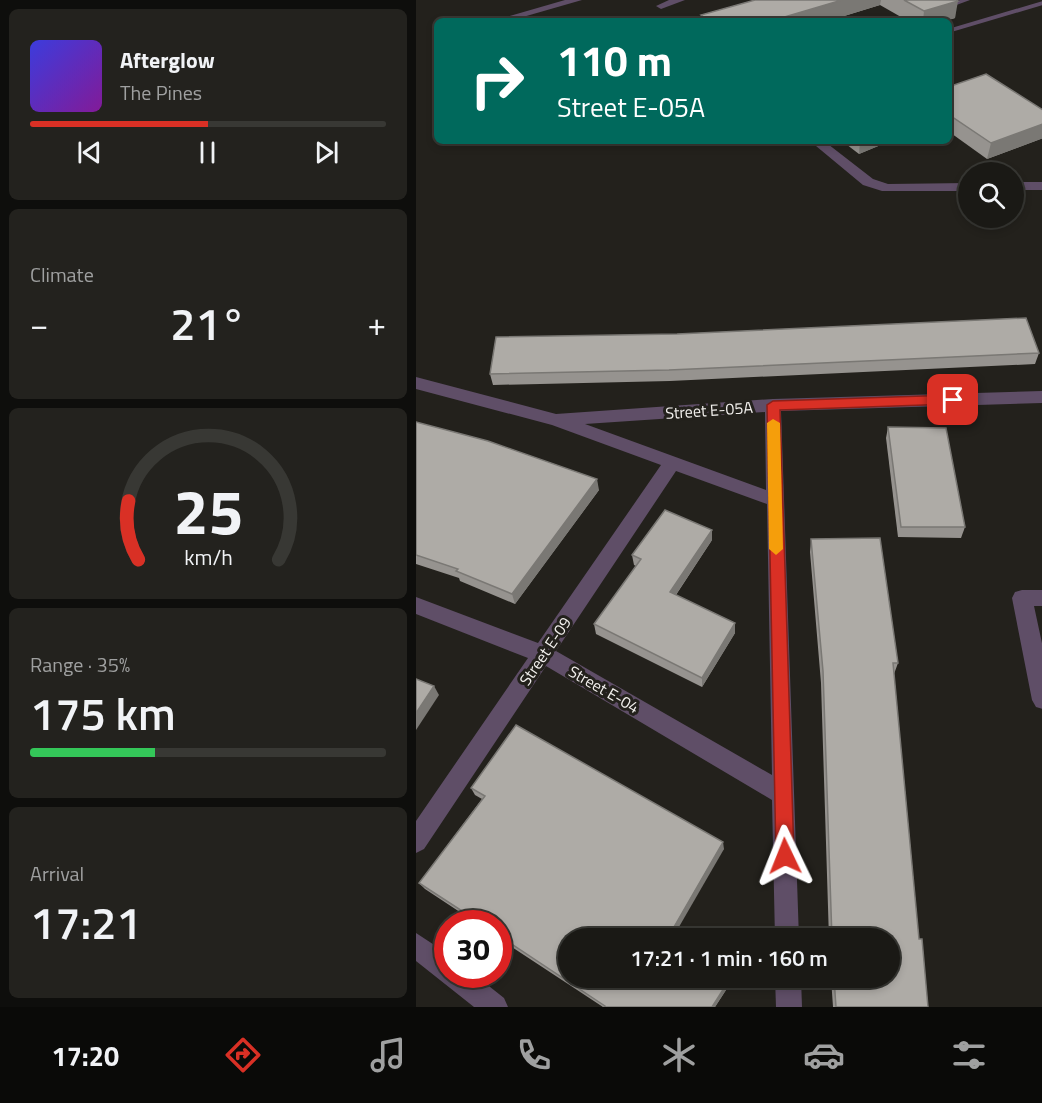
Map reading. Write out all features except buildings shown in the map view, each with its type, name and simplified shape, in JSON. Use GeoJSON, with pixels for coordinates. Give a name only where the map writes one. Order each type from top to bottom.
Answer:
{"type":"FeatureCollection","features":[{"type":"Feature","properties":{"kind":"street"},"geometry":{"type":"LineString","coordinates":[[508,18],[577,0]]}},
{"type":"Feature","properties":{"kind":"street"},"geometry":{"type":"LineString","coordinates":[[661,6],[680,0]]}},
{"type":"Feature","properties":{"kind":"street"},"geometry":{"type":"LineString","coordinates":[[820,144],[869,182],[887,188],[958,187]]}},
{"type":"Feature","properties":{"kind":"street"},"geometry":{"type":"LineString","coordinates":[[1024,186],[1043,186]]}},
{"type":"Feature","properties":{"kind":"street","name":"Street E-05A"},"geometry":{"type":"LineString","coordinates":[[416,383],[556,420],[775,500]]}},
{"type":"Feature","properties":{"kind":"street","name":"Street E-05A"},"geometry":{"type":"LineString","coordinates":[[556,420],[773,405],[1043,397]]}},
{"type":"Feature","properties":{"kind":"street"},"geometry":{"type":"LineString","coordinates":[[773,405],[787,928]]}},
{"type":"Feature","properties":{"kind":"street","name":"Street E-09"},"geometry":{"type":"LineString","coordinates":[[416,841],[673,461]]}},
{"type":"Feature","properties":{"kind":"street"},"geometry":{"type":"LineString","coordinates":[[1043,598],[1022,598],[1043,700]]}},
{"type":"Feature","properties":{"kind":"street","name":"Street E-04"},"geometry":{"type":"LineString","coordinates":[[416,605],[543,654],[783,794]]}},
{"type":"Feature","properties":{"kind":"street"},"geometry":{"type":"LineString","coordinates":[[416,945],[434,959]]}},
{"type":"Feature","properties":{"kind":"street"},"geometry":{"type":"LineString","coordinates":[[470,988],[494,1007]]}},
{"type":"Feature","properties":{"kind":"street"},"geometry":{"type":"LineString","coordinates":[[788,988],[789,1007]]}},
{"type":"Feature","properties":{"kind":"lane"},"geometry":{"type":"LineString","coordinates":[[951,5],[967,0]]}},
{"type":"Feature","properties":{"kind":"lane"},"geometry":{"type":"LineString","coordinates":[[952,30],[1043,3]]}},
{"type":"Feature","properties":{"kind":"slow traffic"},"geometry":{"type":"LineString","coordinates":[[773,423],[776,549]]}},
{"type":"Feature","properties":{"kind":"route"},"geometry":{"type":"LineString","coordinates":[[785,856],[773,405],[953,400]]}}]}
